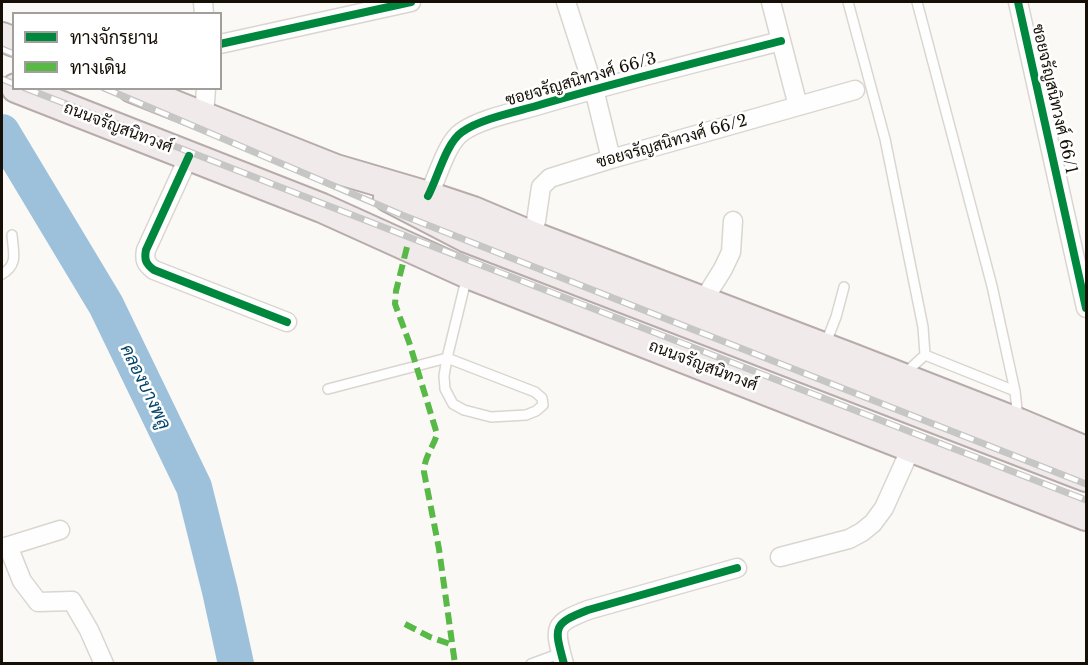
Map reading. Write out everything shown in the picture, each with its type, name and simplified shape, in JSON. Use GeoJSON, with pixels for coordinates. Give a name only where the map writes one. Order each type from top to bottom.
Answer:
{"type":"FeatureCollection","features":[{"type":"Feature","properties":{"kind":"main road","name":"ถนนจรัญสนิทวงศ์"},"geometry":{"type":"LineString","coordinates":[[18,90],[322,208],[543,285],[1086,496]]}},
{"type":"Feature","properties":{"kind":"main road","name":"ถนนจรัญสนิทวงศ์"},"geometry":{"type":"LineString","coordinates":[[137,90],[336,169],[473,212],[1086,451]]}},
{"type":"Feature","properties":{"kind":"main road","name":"ถนนจรัญสนิทวงศ์"},"geometry":{"type":"LineString","coordinates":[[336,169],[467,238],[1086,477]]}},
{"type":"Feature","properties":{"kind":"main road","name":"ถนนจรัญสนิทวงศ์"},"geometry":{"type":"LineString","coordinates":[[322,208],[468,274],[1086,516]]}},
{"type":"Feature","properties":{"kind":"street"},"geometry":{"type":"LineString","coordinates":[[222,44],[411,2]]}},
{"type":"Feature","properties":{"kind":"street"},"geometry":{"type":"LineString","coordinates":[[566,2],[594,89],[611,159]]}},
{"type":"Feature","properties":{"kind":"street"},"geometry":{"type":"LineString","coordinates":[[771,2],[798,106]]}},
{"type":"Feature","properties":{"kind":"street","name":"ซอยจรัญสนิทวงศ์ 66/1"},"geometry":{"type":"LineString","coordinates":[[1018,2],[1086,308]]}},
{"type":"Feature","properties":{"kind":"street","name":"ซอยจรัญสนิทวงศ์ 66/3"},"geometry":{"type":"LineString","coordinates":[[428,196],[451,143],[463,131],[481,123],[594,89],[781,41]]}},
{"type":"Feature","properties":{"kind":"street"},"geometry":{"type":"LineString","coordinates":[[204,117],[206,90]]}},
{"type":"Feature","properties":{"kind":"street","name":"ซอยจรัญสนิทวงศ์ 66/2"},"geometry":{"type":"LineString","coordinates":[[530,235],[536,221],[541,187],[550,178],[855,90]]}},
{"type":"Feature","properties":{"kind":"street"},"geometry":{"type":"LineString","coordinates":[[189,156],[146,250],[147,265],[154,270],[287,322]]}},
{"type":"Feature","properties":{"kind":"street"},"geometry":{"type":"LineString","coordinates":[[703,301],[731,252],[733,221]]}},
{"type":"Feature","properties":{"kind":"street"},"geometry":{"type":"LineString","coordinates":[[780,556],[849,539],[873,523],[884,508],[911,448]]}},
{"type":"Feature","properties":{"kind":"street"},"geometry":{"type":"LineString","coordinates":[[60,530],[5,547],[22,581],[38,602],[72,601],[89,630],[104,663]]}},
{"type":"Feature","properties":{"kind":"street"},"geometry":{"type":"LineString","coordinates":[[562,658],[557,636],[560,625],[569,617],[737,568]]}},
{"type":"Feature","properties":{"kind":"lane"},"geometry":{"type":"LineString","coordinates":[[848,2],[885,139],[923,327],[925,355]]}},
{"type":"Feature","properties":{"kind":"lane"},"geometry":{"type":"LineString","coordinates":[[917,2],[992,286],[1015,391],[1019,423]]}},
{"type":"Feature","properties":{"kind":"lane"},"geometry":{"type":"LineString","coordinates":[[2,274],[9,270],[13,263],[12,234]]}},
{"type":"Feature","properties":{"kind":"lane"},"geometry":{"type":"LineString","coordinates":[[328,389],[447,357],[535,392],[542,398],[543,405],[536,411],[526,415],[491,417],[464,410],[453,404],[445,389],[444,376],[447,357],[468,274]]}},
{"type":"Feature","properties":{"kind":"lane"},"geometry":{"type":"LineString","coordinates":[[824,348],[844,287]]}},
{"type":"Feature","properties":{"kind":"lane"},"geometry":{"type":"LineString","coordinates":[[900,377],[925,355]]}},
{"type":"Feature","properties":{"kind":"lane"},"geometry":{"type":"LineString","coordinates":[[925,355],[1015,391]]}},
{"type":"Feature","properties":{"kind":"lane"},"geometry":{"type":"LineString","coordinates":[[531,663],[562,658]]}},
{"type":"Feature","properties":{"kind":"waterway","name":"คลองบางพลู"},"geometry":{"type":"LineString","coordinates":[[2,132],[106,305],[194,487],[236,664]]}},
{"type":"Feature","properties":{"kind":"railway"},"geometry":{"type":"LineString","coordinates":[[2,49],[12,53]]}},
{"type":"Feature","properties":{"kind":"railway"},"geometry":{"type":"LineString","coordinates":[[2,79],[12,83]]}},
{"type":"Feature","properties":{"kind":"railway"},"geometry":{"type":"LineString","coordinates":[[30,90],[1086,500]]}},
{"type":"Feature","properties":{"kind":"railway"},"geometry":{"type":"LineString","coordinates":[[109,90],[402,215],[1086,484]]}},
{"type":"Feature","properties":{"kind":"marked path"},"geometry":{"type":"LineString","coordinates":[[407,247],[395,304],[437,434],[425,462],[424,472],[439,549],[455,664]]}},
{"type":"Feature","properties":{"kind":"marked path"},"geometry":{"type":"LineString","coordinates":[[405,624],[430,637],[453,645]]}},
{"type":"Feature","properties":{"kind":"cycle path"},"geometry":{"type":"LineString","coordinates":[[222,44],[411,2]]}},
{"type":"Feature","properties":{"kind":"cycle path"},"geometry":{"type":"LineString","coordinates":[[1018,2],[1086,308]]}},
{"type":"Feature","properties":{"kind":"cycle path"},"geometry":{"type":"LineString","coordinates":[[428,196],[451,144],[462,132],[478,123],[781,41]]}},
{"type":"Feature","properties":{"kind":"cycle path"},"geometry":{"type":"LineString","coordinates":[[189,156],[146,250],[147,264],[154,270],[287,322]]}},
{"type":"Feature","properties":{"kind":"cycle path"},"geometry":{"type":"LineString","coordinates":[[564,664],[558,634],[562,623],[568,619],[588,610],[737,568]]}}]}
